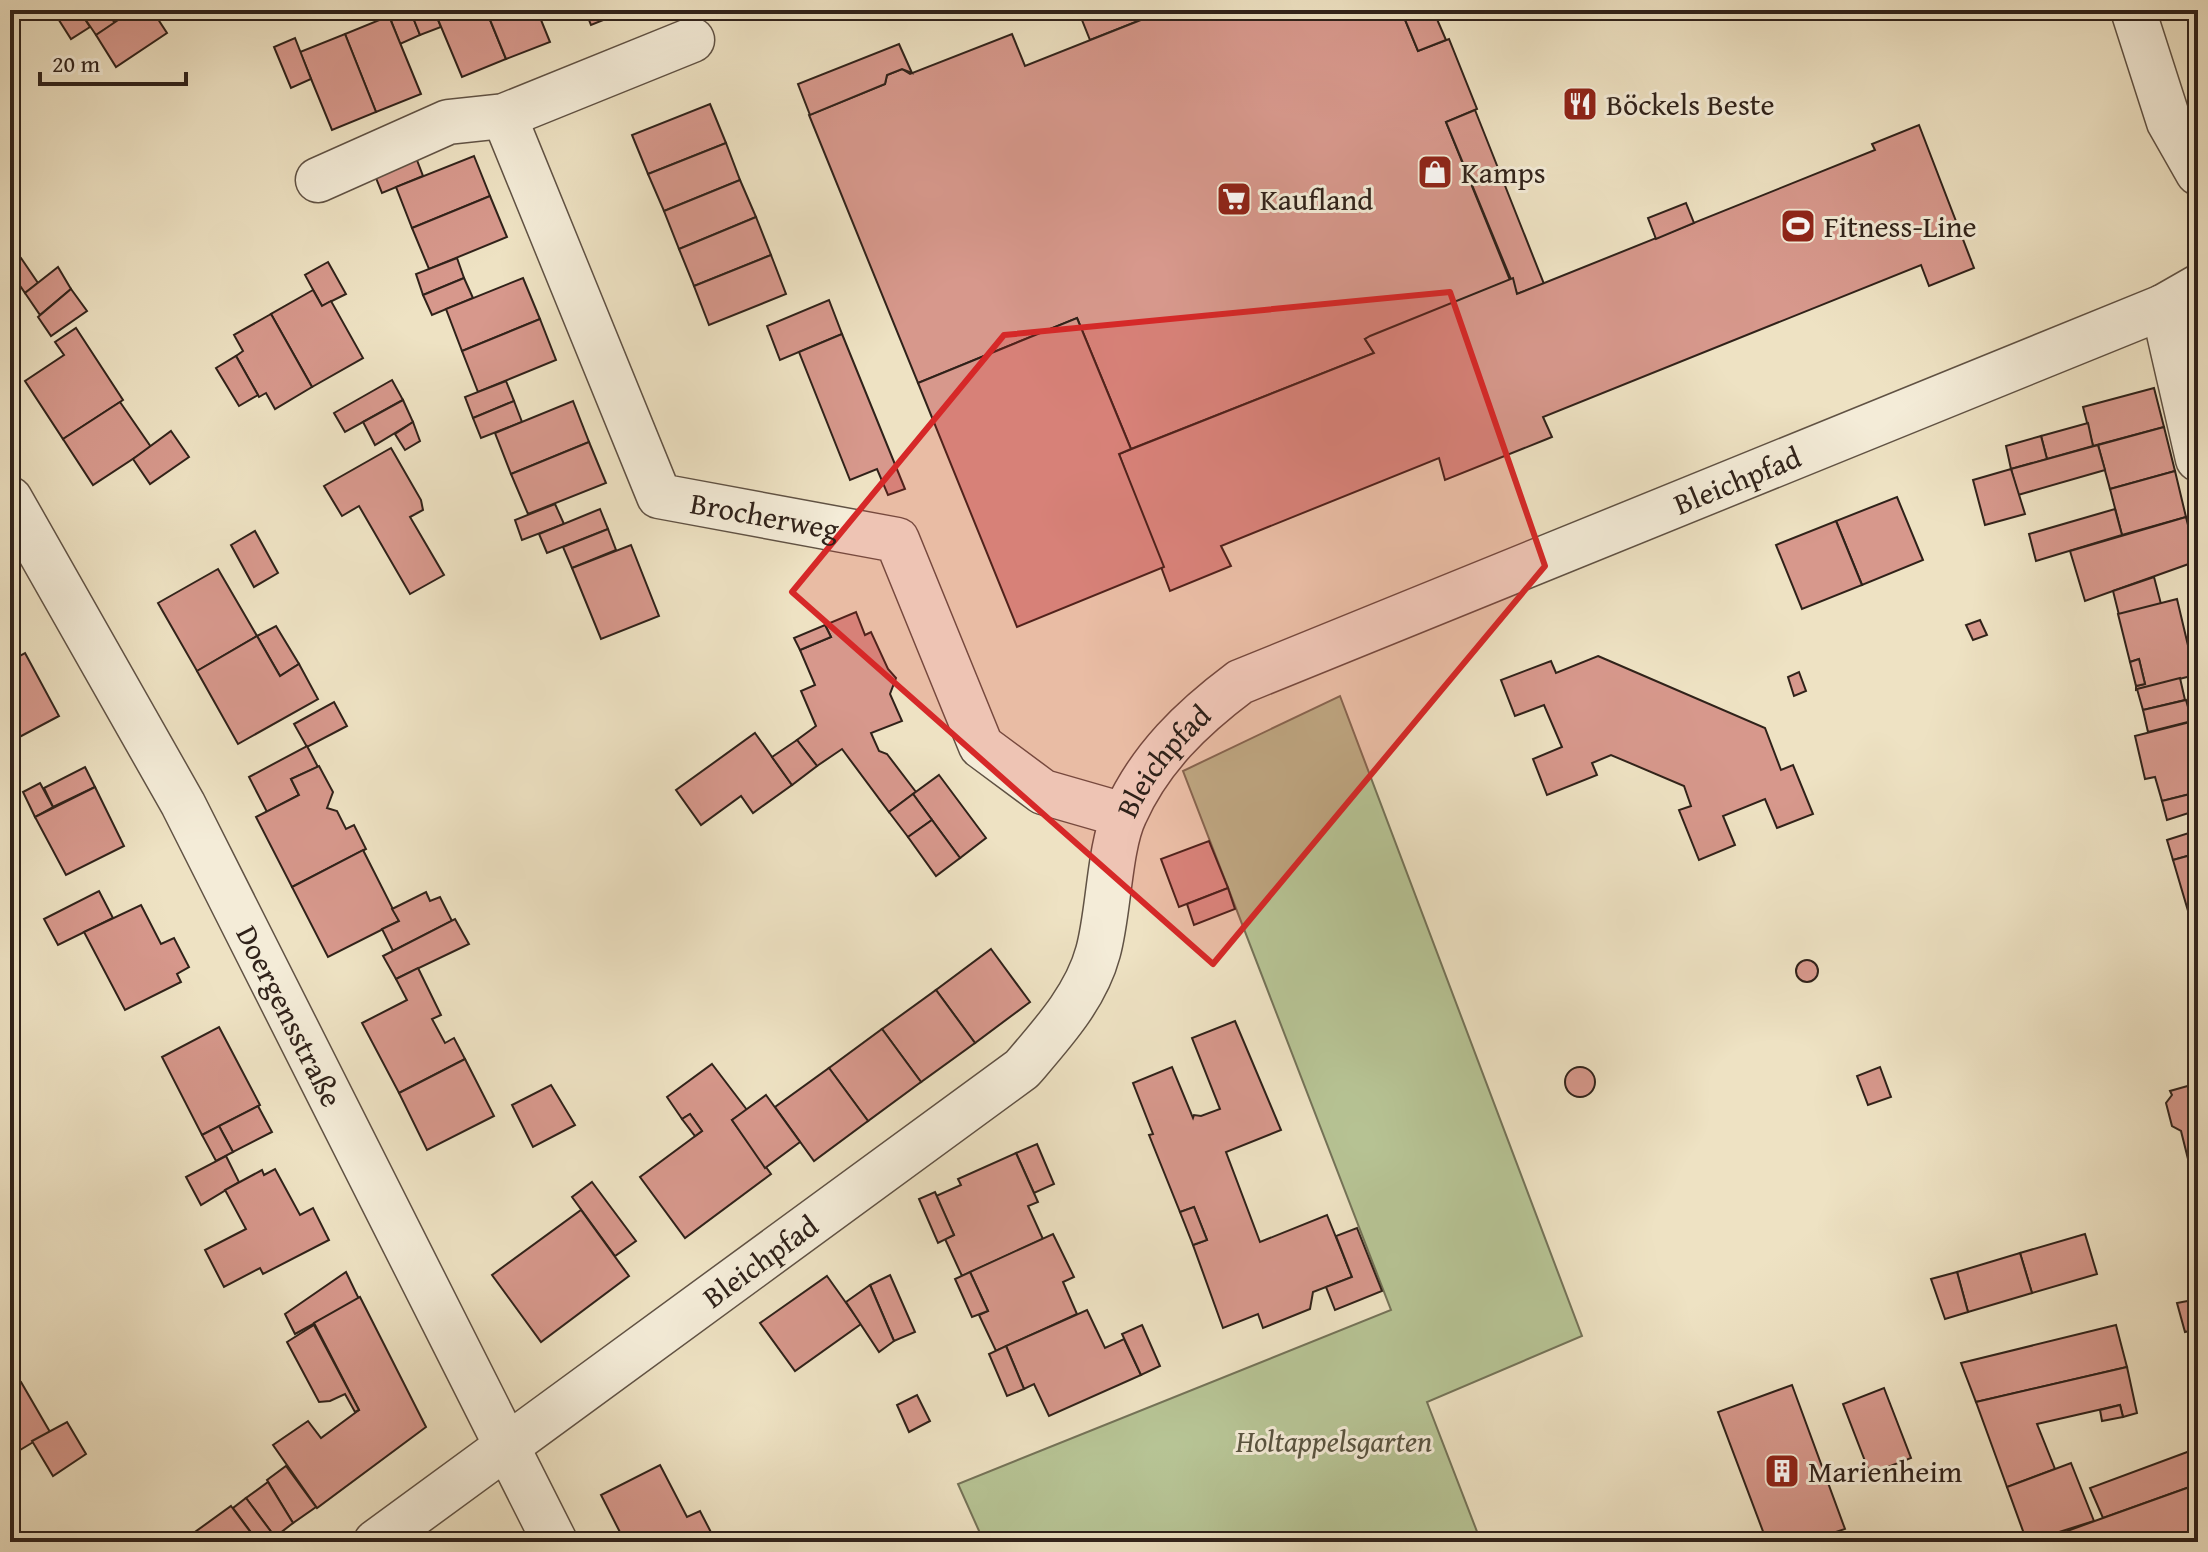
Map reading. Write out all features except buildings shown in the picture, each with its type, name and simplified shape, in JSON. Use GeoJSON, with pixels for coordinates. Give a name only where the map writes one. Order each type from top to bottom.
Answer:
{"type":"FeatureCollection","features":[{"type":"Feature","properties":{"kind":"street"},"geometry":{"type":"LineString","coordinates":[[2133,10],[2169,122],[2198,173]]}},
{"type":"Feature","properties":{"kind":"street"},"geometry":{"type":"LineString","coordinates":[[318,180],[448,122],[504,116],[692,40]]}},
{"type":"Feature","properties":{"kind":"street","name":"Brocherweg"},"geometry":{"type":"LineString","coordinates":[[504,116],[659,496],[897,540],[981,746],[1043,792],[1123,815]]}},
{"type":"Feature","properties":{"kind":"street"},"geometry":{"type":"LineString","coordinates":[[2180,297],[2198,459]]}},
{"type":"Feature","properties":{"kind":"street","name":"Bleichpfad"},"geometry":{"type":"LineString","coordinates":[[376,1542],[1022,1069],[1067,1017],[1098,954],[1123,815],[1163,750],[1200,712],[1240,682],[2180,297]]}},
{"type":"Feature","properties":{"kind":"street","name":"Doergensstraße"},"geometry":{"type":"LineString","coordinates":[[10,499],[183,804],[555,1542]]}},
{"type":"Feature","properties":{"kind":"highlighted area"},"geometry":{"type":"Polygon","coordinates":[[[1450,292],[1545,566],[1213,964],[792,592],[1004,335],[1450,292]]]}},
{"type":"Feature","properties":{"kind":"green space","name":"Holtappelsgarten"},"geometry":{"type":"Polygon","coordinates":[[[1340,696],[1582,1336],[1427,1402],[1481,1542],[984,1542],[958,1484],[1391,1310],[1183,771],[1340,696]]]}},
{"type":"Feature","properties":{"kind":"place","name":"Böckels Beste"},"geometry":{"type":"Point","coordinates":[1580,104]}},
{"type":"Feature","properties":{"kind":"place","name":"Kamps"},"geometry":{"type":"Point","coordinates":[1435,172]}},
{"type":"Feature","properties":{"kind":"place","name":"Kaufland"},"geometry":{"type":"Point","coordinates":[1234,199]}},
{"type":"Feature","properties":{"kind":"place","name":"Fitness-Line"},"geometry":{"type":"Point","coordinates":[1798,226]}},
{"type":"Feature","properties":{"kind":"place","name":"Marienheim"},"geometry":{"type":"Point","coordinates":[1782,1471]}}]}
